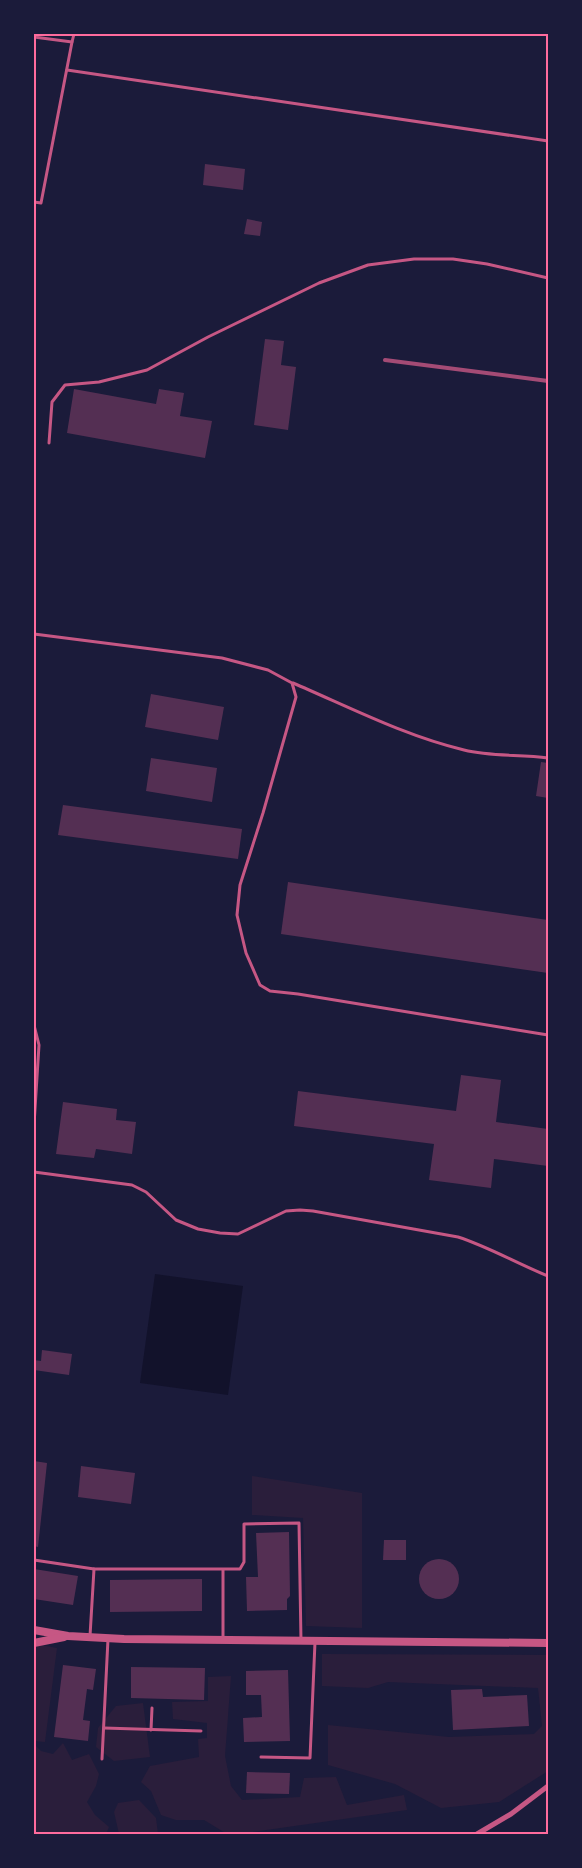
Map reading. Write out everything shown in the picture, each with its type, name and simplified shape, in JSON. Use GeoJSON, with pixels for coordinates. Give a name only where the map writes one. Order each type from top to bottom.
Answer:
{"type":"FeatureCollection","features":[{"type":"Feature","properties":{"kind":"street"},"geometry":{"type":"LineString","coordinates":[[34,1630],[90,1638],[548,1643]]}},
{"type":"Feature","properties":{"kind":"street"},"geometry":{"type":"LineString","coordinates":[[34,1643],[68,1636]]}},
{"type":"Feature","properties":{"kind":"street"},"geometry":{"type":"LineString","coordinates":[[477,1834],[510,1814],[548,1786]]}},
{"type":"Feature","properties":{"kind":"lane"},"geometry":{"type":"LineString","coordinates":[[34,202],[41,203],[74,34]]}},
{"type":"Feature","properties":{"kind":"lane"},"geometry":{"type":"LineString","coordinates":[[34,38],[72,42]]}},
{"type":"Feature","properties":{"kind":"lane"},"geometry":{"type":"LineString","coordinates":[[67,70],[548,140]]}},
{"type":"Feature","properties":{"kind":"lane"},"geometry":{"type":"LineString","coordinates":[[49,444],[52,402],[65,385],[99,382],[147,370],[208,337],[319,283],[368,265],[414,259],[453,259],[487,264],[548,278]]}},
{"type":"Feature","properties":{"kind":"lane"},"geometry":{"type":"LineString","coordinates":[[34,634],[222,658],[268,670],[292,683],[418,737],[465,751],[492,755],[525,755],[548,758]]}},
{"type":"Feature","properties":{"kind":"lane"},"geometry":{"type":"LineString","coordinates":[[292,683],[296,697],[240,885],[237,915],[246,953],[260,985],[270,991],[548,1035]]}},
{"type":"Feature","properties":{"kind":"lane"},"geometry":{"type":"LineString","coordinates":[[34,1025],[39,1045],[34,1125]]}},
{"type":"Feature","properties":{"kind":"lane"},"geometry":{"type":"LineString","coordinates":[[34,1172],[132,1185],[146,1192],[176,1220],[198,1229],[238,1234],[286,1211],[313,1211],[458,1237],[475,1242],[548,1276]]}},
{"type":"Feature","properties":{"kind":"lane"},"geometry":{"type":"LineString","coordinates":[[34,1560],[94,1569],[240,1569],[244,1562],[244,1524],[299,1523],[301,1641]]}},
{"type":"Feature","properties":{"kind":"lane"},"geometry":{"type":"LineString","coordinates":[[90,1638],[94,1569]]}},
{"type":"Feature","properties":{"kind":"lane"},"geometry":{"type":"LineString","coordinates":[[223,1570],[223,1640]]}},
{"type":"Feature","properties":{"kind":"lane"},"geometry":{"type":"LineString","coordinates":[[102,1759],[108,1638]]}},
{"type":"Feature","properties":{"kind":"lane"},"geometry":{"type":"LineString","coordinates":[[261,1757],[310,1758],[315,1641]]}},
{"type":"Feature","properties":{"kind":"lane"},"geometry":{"type":"LineString","coordinates":[[151,1730],[152,1708]]}},
{"type":"Feature","properties":{"kind":"lane"},"geometry":{"type":"LineString","coordinates":[[104,1728],[201,1731]]}},
{"type":"Feature","properties":{"kind":"shaded area"},"geometry":{"type":"Polygon","coordinates":[[[155,1274],[243,1286],[228,1395],[140,1383],[155,1274]]]}},
{"type":"Feature","properties":{"kind":"shaded area"},"geometry":{"type":"Polygon","coordinates":[[[252,1476],[362,1493],[362,1628],[306,1626],[303,1518],[252,1515],[252,1476]]]}},
{"type":"Feature","properties":{"kind":"shaded area"},"geometry":{"type":"Polygon","coordinates":[[[41,1645],[57,1648],[45,1742],[34,1741],[34,1647],[41,1645]]]}},
{"type":"Feature","properties":{"kind":"shaded area"},"geometry":{"type":"Polygon","coordinates":[[[322,1654],[548,1655],[548,1771],[499,1802],[441,1808],[395,1784],[328,1765],[328,1725],[449,1737],[534,1734],[542,1726],[538,1688],[388,1682],[368,1688],[322,1686],[322,1654]]]}},
{"type":"Feature","properties":{"kind":"shaded area"},"geometry":{"type":"Polygon","coordinates":[[[231,1676],[225,1756],[231,1786],[242,1800],[300,1797],[304,1778],[336,1777],[347,1805],[404,1795],[407,1810],[238,1834],[227,1834],[204,1820],[176,1820],[161,1815],[151,1791],[141,1782],[150,1766],[199,1757],[198,1739],[207,1738],[207,1723],[173,1719],[172,1702],[208,1701],[208,1677],[231,1676]]]}},
{"type":"Feature","properties":{"kind":"shaded area"},"geometry":{"type":"Polygon","coordinates":[[[143,1703],[150,1757],[114,1761],[96,1747],[98,1728],[116,1706],[143,1703]]]}},
{"type":"Feature","properties":{"kind":"shaded area"},"geometry":{"type":"Polygon","coordinates":[[[63,1743],[72,1760],[89,1754],[99,1774],[96,1786],[87,1802],[95,1815],[109,1827],[106,1834],[34,1834],[34,1744],[41,1751],[53,1754],[63,1743]]]}},
{"type":"Feature","properties":{"kind":"shaded area"},"geometry":{"type":"Polygon","coordinates":[[[139,1800],[156,1818],[158,1834],[119,1834],[114,1812],[118,1803],[139,1800]]]}},
{"type":"Feature","properties":{"kind":"building"},"geometry":{"type":"Polygon","coordinates":[[[205,164],[245,169],[243,190],[203,185],[205,164]]]}},
{"type":"Feature","properties":{"kind":"building"},"geometry":{"type":"Polygon","coordinates":[[[247,219],[262,222],[260,236],[244,234],[247,219]]]}},
{"type":"Feature","properties":{"kind":"building"},"geometry":{"type":"Polygon","coordinates":[[[265,339],[284,341],[281,365],[296,367],[288,430],[254,425],[265,339]]]}},
{"type":"Feature","properties":{"kind":"building"},"geometry":{"type":"Polygon","coordinates":[[[74,389],[156,404],[159,389],[184,393],[180,416],[212,421],[205,458],[67,433],[74,389]]]}},
{"type":"Feature","properties":{"kind":"building"},"geometry":{"type":"Polygon","coordinates":[[[151,694],[224,707],[218,740],[145,727],[151,694]]]}},
{"type":"Feature","properties":{"kind":"building"},"geometry":{"type":"Polygon","coordinates":[[[151,758],[217,768],[212,802],[146,791],[151,758]]]}},
{"type":"Feature","properties":{"kind":"building"},"geometry":{"type":"Polygon","coordinates":[[[541,762],[548,763],[548,798],[536,796],[541,762]]]}},
{"type":"Feature","properties":{"kind":"building"},"geometry":{"type":"Polygon","coordinates":[[[63,805],[242,829],[238,859],[58,835],[63,805]]]}},
{"type":"Feature","properties":{"kind":"building"},"geometry":{"type":"Polygon","coordinates":[[[288,882],[548,920],[548,973],[281,934],[288,882]]]}},
{"type":"Feature","properties":{"kind":"building"},"geometry":{"type":"Polygon","coordinates":[[[461,1075],[501,1080],[496,1122],[548,1129],[548,1166],[494,1159],[491,1188],[429,1180],[434,1144],[294,1126],[298,1091],[456,1111],[461,1075]]]}},
{"type":"Feature","properties":{"kind":"building"},"geometry":{"type":"Polygon","coordinates":[[[63,1102],[117,1109],[116,1120],[136,1122],[132,1154],[96,1149],[94,1158],[56,1154],[63,1102]]]}},
{"type":"Feature","properties":{"kind":"building"},"geometry":{"type":"Polygon","coordinates":[[[42,1350],[72,1354],[69,1375],[34,1370],[34,1360],[41,1361],[42,1350]]]}},
{"type":"Feature","properties":{"kind":"building"},"geometry":{"type":"Polygon","coordinates":[[[34,1461],[47,1463],[38,1547],[34,1546],[34,1461]]]}},
{"type":"Feature","properties":{"kind":"building"},"geometry":{"type":"Polygon","coordinates":[[[81,1466],[135,1473],[131,1504],[78,1497],[81,1466]]]}},
{"type":"Feature","properties":{"kind":"building"},"geometry":{"type":"Polygon","coordinates":[[[289,1532],[290,1596],[287,1599],[287,1610],[247,1611],[246,1577],[258,1577],[256,1533],[289,1532]]]}},
{"type":"Feature","properties":{"kind":"building"},"geometry":{"type":"Polygon","coordinates":[[[384,1540],[406,1540],[406,1560],[383,1560],[384,1540]]]}},
{"type":"Feature","properties":{"kind":"building"},"geometry":{"type":"Polygon","coordinates":[[[443,1559],[450,1562],[456,1568],[459,1579],[458,1587],[450,1596],[443,1599],[435,1599],[428,1596],[420,1587],[419,1575],[422,1568],[431,1560],[443,1559]]]}},
{"type":"Feature","properties":{"kind":"building"},"geometry":{"type":"Polygon","coordinates":[[[34,1569],[78,1576],[73,1605],[34,1599],[34,1569]]]}},
{"type":"Feature","properties":{"kind":"building"},"geometry":{"type":"Polygon","coordinates":[[[202,1579],[202,1611],[110,1612],[110,1580],[202,1579]]]}},
{"type":"Feature","properties":{"kind":"building"},"geometry":{"type":"Polygon","coordinates":[[[63,1665],[96,1669],[93,1690],[87,1689],[83,1720],[90,1721],[88,1741],[54,1737],[63,1665]]]}},
{"type":"Feature","properties":{"kind":"building"},"geometry":{"type":"Polygon","coordinates":[[[131,1667],[205,1668],[204,1700],[131,1698],[131,1667]]]}},
{"type":"Feature","properties":{"kind":"building"},"geometry":{"type":"Polygon","coordinates":[[[288,1670],[290,1741],[244,1742],[243,1718],[262,1717],[261,1695],[246,1695],[246,1671],[288,1670]]]}},
{"type":"Feature","properties":{"kind":"building"},"geometry":{"type":"Polygon","coordinates":[[[482,1689],[483,1697],[527,1695],[529,1726],[453,1730],[451,1690],[482,1689]]]}},
{"type":"Feature","properties":{"kind":"building"},"geometry":{"type":"Polygon","coordinates":[[[247,1772],[290,1773],[289,1794],[246,1793],[247,1772]]]}},
{"type":"Feature","properties":{"kind":"railway"},"geometry":{"type":"LineString","coordinates":[[385,360],[548,381]]}}]}
